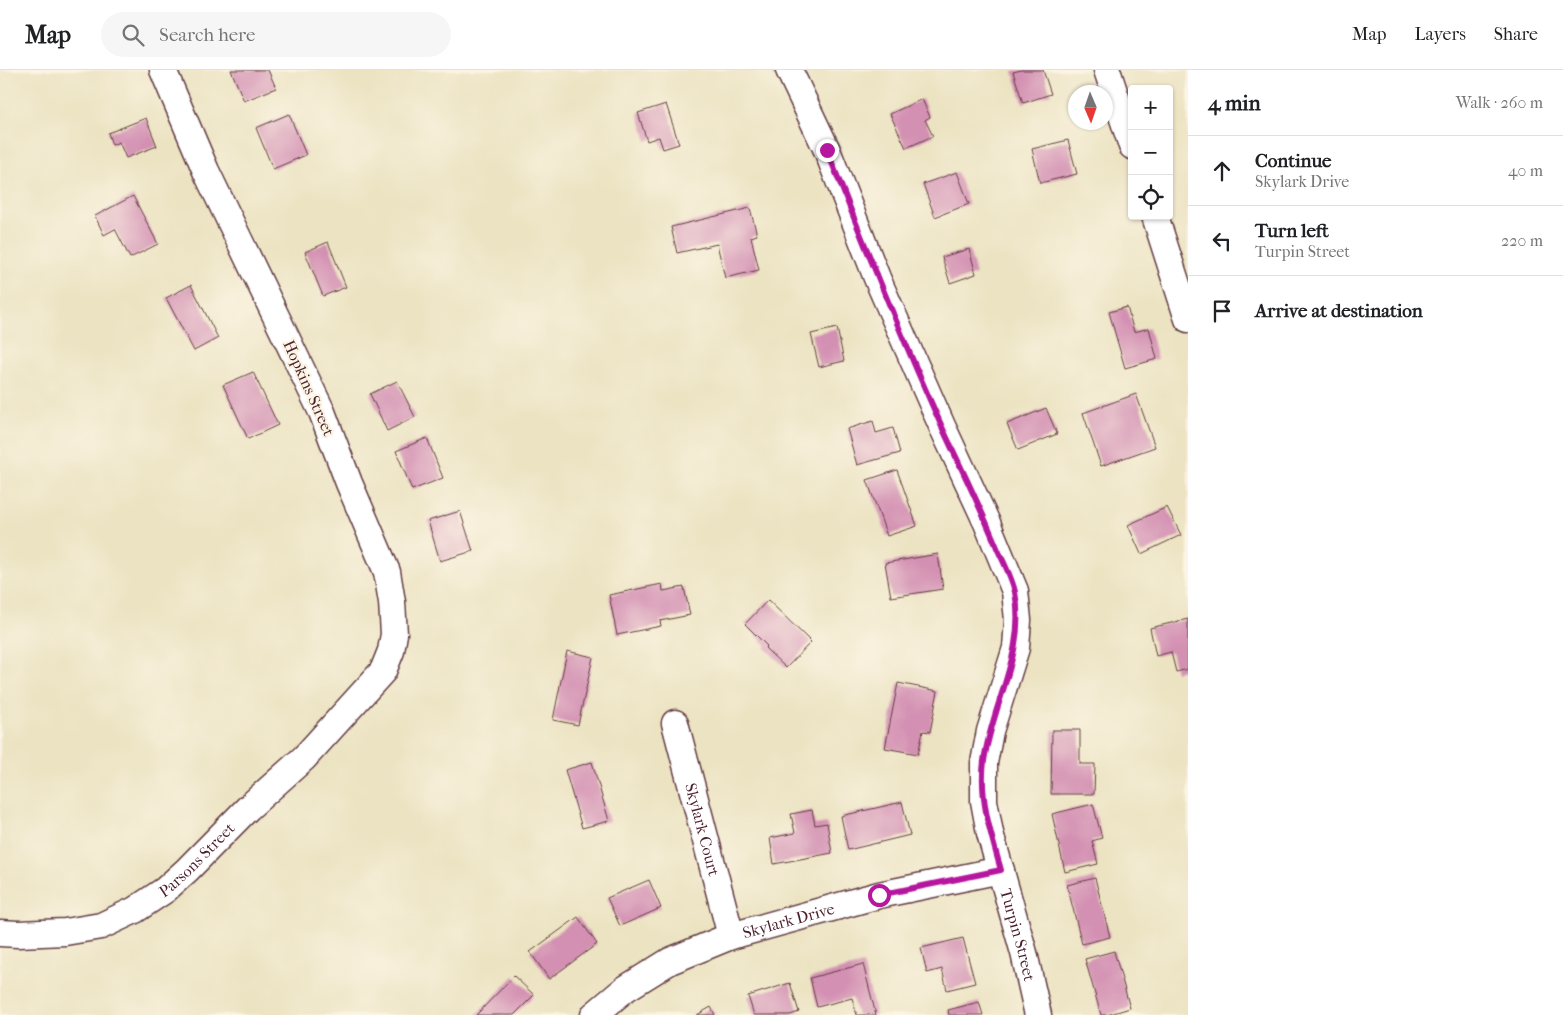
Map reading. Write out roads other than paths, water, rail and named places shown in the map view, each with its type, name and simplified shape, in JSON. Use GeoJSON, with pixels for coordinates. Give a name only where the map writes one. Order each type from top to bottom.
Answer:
{"type":"FeatureCollection","features":[{"type":"Feature","properties":{"kind":"street","name":"Hopkins Street"},"geometry":{"type":"LineString","coordinates":[[163,70],[206,171],[322,412],[349,483],[387,572],[392,602],[394,634],[391,651],[383,671],[351,707]]}},
{"type":"Feature","properties":{"kind":"street","name":"Turpin Street"},"geometry":{"type":"LineString","coordinates":[[789,70],[827,150],[877,278],[987,523],[1015,591],[1018,620],[1016,648],[990,731],[984,763],[984,801],[990,833],[1038,1015]]}},
{"type":"Feature","properties":{"kind":"street"},"geometry":{"type":"LineString","coordinates":[[1107,70],[1128,134]]}},
{"type":"Feature","properties":{"kind":"street"},"geometry":{"type":"LineString","coordinates":[[1155,220],[1188,319]]}},
{"type":"Feature","properties":{"kind":"street","name":"Parsons Street"},"geometry":{"type":"LineString","coordinates":[[0,933],[65,932],[102,926],[135,910],[165,890],[187,870],[248,808],[304,758],[351,707]]}},
{"type":"Feature","properties":{"kind":"street","name":"Skylark Court"},"geometry":{"type":"LineString","coordinates":[[675,724],[731,936]]}},
{"type":"Feature","properties":{"kind":"street","name":"Skylark Drive"},"geometry":{"type":"LineString","coordinates":[[594,1015],[625,989],[670,961],[731,936],[879,895],[1001,870]]}}]}
